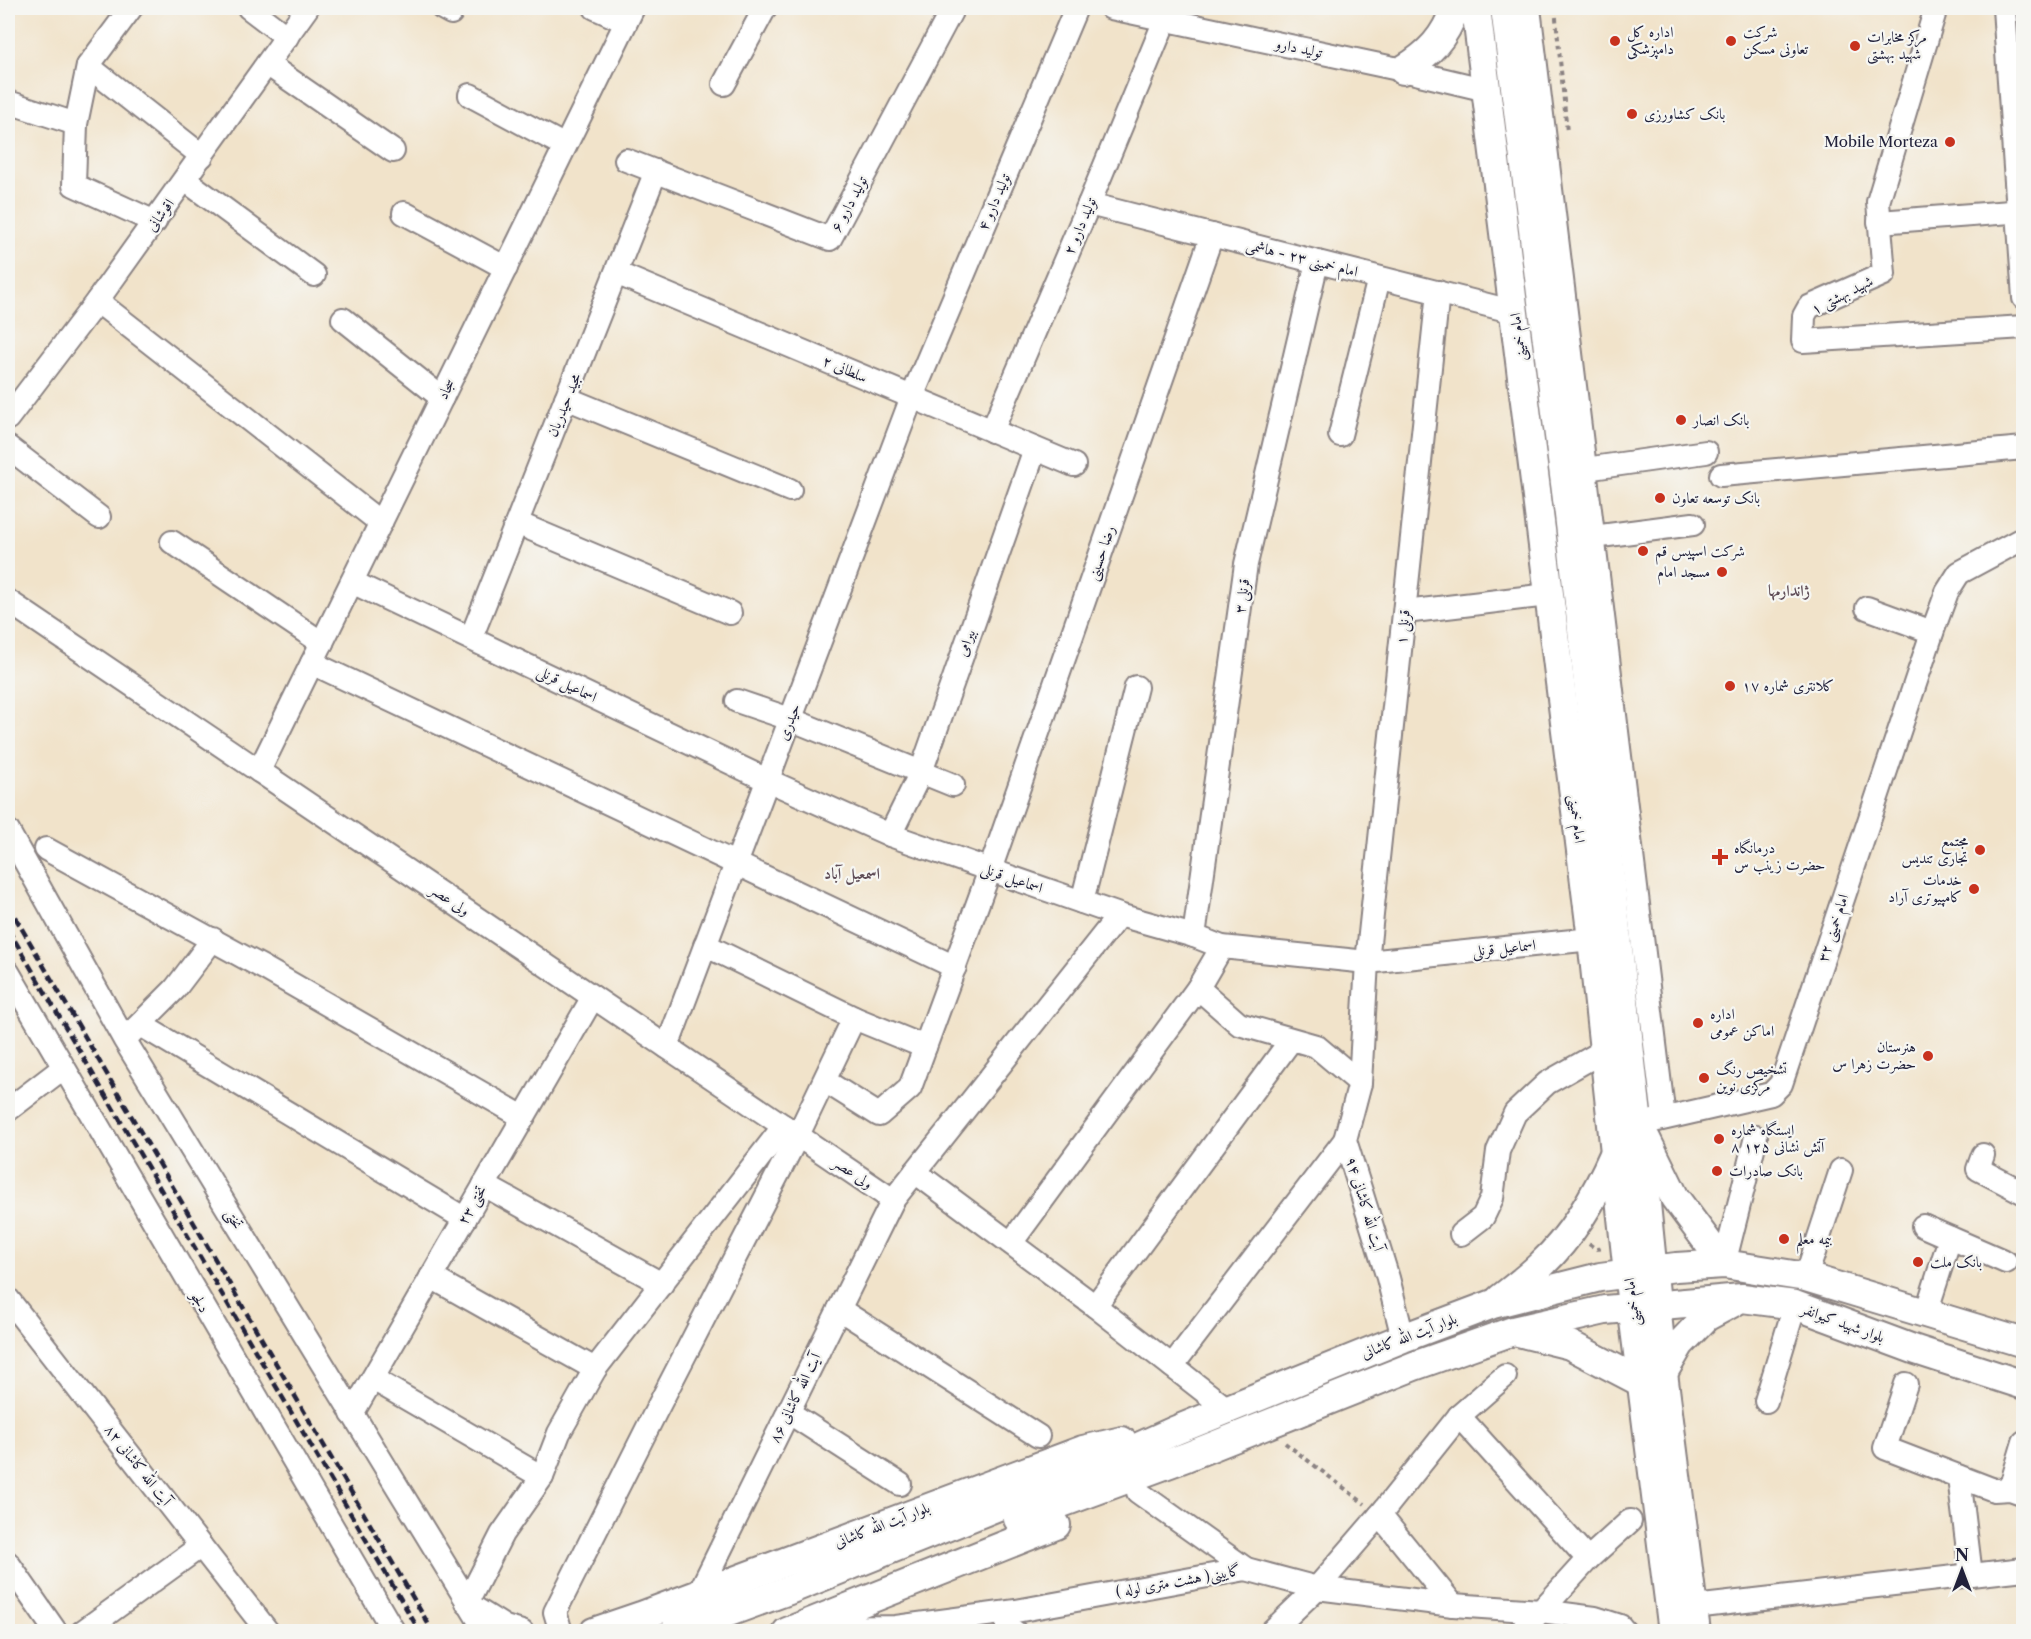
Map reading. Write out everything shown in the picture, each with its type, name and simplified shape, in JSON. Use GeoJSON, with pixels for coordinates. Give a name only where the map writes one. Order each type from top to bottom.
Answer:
{"type":"FeatureCollection","features":[{"type":"Feature","properties":{"kind":"main road"},"geometry":{"type":"LineString","coordinates":[[1402,70],[1425,57],[1442,36],[1455,8]]}},
{"type":"Feature","properties":{"kind":"main road","name":"امام خمینی"},"geometry":{"type":"LineString","coordinates":[[1476,8],[1592,939],[1616,1152],[1640,1271],[1681,1625]]}},
{"type":"Feature","properties":{"kind":"main road","name":"امام خمینی"},"geometry":{"type":"LineString","coordinates":[[1505,8],[1569,515],[1651,1121],[1640,1271]]}},
{"type":"Feature","properties":{"kind":"main road"},"geometry":{"type":"LineString","coordinates":[[1651,1121],[1675,1198],[1724,1264]]}},
{"type":"Feature","properties":{"kind":"main road"},"geometry":{"type":"LineString","coordinates":[[1494,1304],[1544,1263],[1570,1230],[1604,1179],[1616,1152]]}},
{"type":"Feature","properties":{"kind":"main road","name":"بلوار شهید کیوانفر"},"geometry":{"type":"LineString","coordinates":[[1640,1271],[1724,1264],[1806,1277],[2024,1343]]}},
{"type":"Feature","properties":{"kind":"main road","name":"بلوار آیت الله کاشانی"},"geometry":{"type":"LineString","coordinates":[[793,1618],[1083,1472],[1227,1409],[1494,1304],[1600,1277],[1640,1271]]}},
{"type":"Feature","properties":{"kind":"main road"},"geometry":{"type":"LineString","coordinates":[[1513,1330],[1570,1345],[1652,1378],[1706,1317],[1742,1298]]}},
{"type":"Feature","properties":{"kind":"main road","name":"بلوار شهید کیوانفر"},"geometry":{"type":"LineString","coordinates":[[1644,1306],[1742,1298],[1795,1305],[1916,1350],[2024,1385]]}},
{"type":"Feature","properties":{"kind":"main road","name":"بلوار آیت الله کاشانی"},"geometry":{"type":"LineString","coordinates":[[793,1618],[1049,1507],[1414,1366],[1513,1330],[1605,1310],[1644,1306]]}},
{"type":"Feature","properties":{"kind":"main road","name":"بلوار آیت الله کاشانی"},"geometry":{"type":"LineString","coordinates":[[594,1632],[635,1624],[698,1595],[1083,1450],[1174,1431]]}},
{"type":"Feature","properties":{"kind":"main road","name":"بلوار آیت الله کاشانی"},"geometry":{"type":"LineString","coordinates":[[793,1618],[1138,1492],[1186,1456]]}},
{"type":"Feature","properties":{"kind":"main road"},"geometry":{"type":"LineString","coordinates":[[674,1632],[793,1618]]}},
{"type":"Feature","properties":{"kind":"main road"},"geometry":{"type":"LineString","coordinates":[[733,1632],[793,1618]]}},
{"type":"Feature","properties":{"kind":"street"},"geometry":{"type":"LineString","coordinates":[[131,8],[88,66],[76,124],[74,185],[154,222]]}},
{"type":"Feature","properties":{"kind":"street"},"geometry":{"type":"LineString","coordinates":[[249,8],[287,37]]}},
{"type":"Feature","properties":{"kind":"street","name":"اقوشانی"},"geometry":{"type":"LineString","coordinates":[[8,418],[98,301],[307,8]]}},
{"type":"Feature","properties":{"kind":"street"},"geometry":{"type":"LineString","coordinates":[[595,8],[630,15]]}},
{"type":"Feature","properties":{"kind":"street"},"geometry":{"type":"LineString","coordinates":[[724,84],[765,8]]}},
{"type":"Feature","properties":{"kind":"street","name":"تولید دارو ۶"},"geometry":{"type":"LineString","coordinates":[[626,159],[830,239],[953,8]]}},
{"type":"Feature","properties":{"kind":"street","name":"تولید دارو ۴"},"geometry":{"type":"LineString","coordinates":[[912,397],[1076,8]]}},
{"type":"Feature","properties":{"kind":"street","name":"تولید دارو"},"geometry":{"type":"LineString","coordinates":[[1111,8],[1167,13],[1487,90]]}},
{"type":"Feature","properties":{"kind":"street","name":"امام خمینی"},"geometry":{"type":"LineString","coordinates":[[1529,8],[1593,537],[1651,1121]]}},
{"type":"Feature","properties":{"kind":"street","name":"شهید بهشتی ۱"},"geometry":{"type":"LineString","coordinates":[[1936,8],[1878,202],[1884,274],[1809,308],[1804,316],[1803,341],[2024,327]]}},
{"type":"Feature","properties":{"kind":"street"},"geometry":{"type":"LineString","coordinates":[[2004,8],[2020,211],[2024,298]]}},
{"type":"Feature","properties":{"kind":"street","name":"تولید دارو ۲"},"geometry":{"type":"LineString","coordinates":[[992,431],[1089,204],[1167,13]]}},
{"type":"Feature","properties":{"kind":"street","name":"سجاد"},"geometry":{"type":"LineString","coordinates":[[259,771],[630,15]]}},
{"type":"Feature","properties":{"kind":"street"},"geometry":{"type":"LineString","coordinates":[[267,64],[393,151]]}},
{"type":"Feature","properties":{"kind":"street"},"geometry":{"type":"LineString","coordinates":[[88,66],[202,156]]}},
{"type":"Feature","properties":{"kind":"street"},"geometry":{"type":"LineString","coordinates":[[470,95],[565,146]]}},
{"type":"Feature","properties":{"kind":"street"},"geometry":{"type":"LineString","coordinates":[[8,102],[76,124]]}},
{"type":"Feature","properties":{"kind":"street","name":"مجید حیدریان"},"geometry":{"type":"LineString","coordinates":[[471,638],[656,171]]}},
{"type":"Feature","properties":{"kind":"street"},"geometry":{"type":"LineString","coordinates":[[185,180],[314,275]]}},
{"type":"Feature","properties":{"kind":"street","name":"امام خمینی ۲۳ - هاشمی"},"geometry":{"type":"LineString","coordinates":[[1089,204],[1515,312]]}},
{"type":"Feature","properties":{"kind":"street"},"geometry":{"type":"LineString","coordinates":[[1879,222],[2020,211]]}},
{"type":"Feature","properties":{"kind":"street"},"geometry":{"type":"LineString","coordinates":[[404,213],[506,268]]}},
{"type":"Feature","properties":{"kind":"street","name":"رضا حسینی"},"geometry":{"type":"LineString","coordinates":[[825,1081],[879,1115],[910,1088],[990,870],[1212,235]]}},
{"type":"Feature","properties":{"kind":"street","name":"قرنلی ۳"},"geometry":{"type":"LineString","coordinates":[[1194,936],[1246,564],[1317,262]]}},
{"type":"Feature","properties":{"kind":"street","name":"۲ سلطانی"},"geometry":{"type":"LineString","coordinates":[[616,273],[1074,465]]}},
{"type":"Feature","properties":{"kind":"street"},"geometry":{"type":"LineString","coordinates":[[1340,435],[1379,278]]}},
{"type":"Feature","properties":{"kind":"street","name":"قرنلی ۱"},"geometry":{"type":"LineString","coordinates":[[1367,962],[1438,292]]}},
{"type":"Feature","properties":{"kind":"street"},"geometry":{"type":"LineString","coordinates":[[98,301],[381,524]]}},
{"type":"Feature","properties":{"kind":"street"},"geometry":{"type":"LineString","coordinates":[[343,319],[442,398]]}},
{"type":"Feature","properties":{"kind":"street","name":"حیدری"},"geometry":{"type":"LineString","coordinates":[[667,1047],[912,397]]}},
{"type":"Feature","properties":{"kind":"street"},"geometry":{"type":"LineString","coordinates":[[566,398],[790,490]]}},
{"type":"Feature","properties":{"kind":"street"},"geometry":{"type":"LineString","coordinates":[[8,447],[99,516]]}},
{"type":"Feature","properties":{"kind":"street"},"geometry":{"type":"LineString","coordinates":[[1721,475],[2024,448]]}},
{"type":"Feature","properties":{"kind":"street","name":"بیرامی"},"geometry":{"type":"LineString","coordinates":[[890,835],[921,772],[1035,449]]}},
{"type":"Feature","properties":{"kind":"street"},"geometry":{"type":"LineString","coordinates":[[1585,469],[1706,452]]}},
{"type":"Feature","properties":{"kind":"street"},"geometry":{"type":"LineString","coordinates":[[517,523],[730,613]]}},
{"type":"Feature","properties":{"kind":"street"},"geometry":{"type":"LineString","coordinates":[[1593,537],[1694,525]]}},
{"type":"Feature","properties":{"kind":"street","name":"امام خمینی ۳۲"},"geometry":{"type":"LineString","coordinates":[[1651,1121],[1771,1094],[1781,1084],[1947,592],[1959,573],[2024,538]]}},
{"type":"Feature","properties":{"kind":"street"},"geometry":{"type":"LineString","coordinates":[[172,542],[317,653],[736,863],[955,967]]}},
{"type":"Feature","properties":{"kind":"street","name":"اسماعیل قرنلی"},"geometry":{"type":"LineString","coordinates":[[352,582],[767,780],[890,835],[1119,915],[1194,936],[1222,947],[1367,962],[1592,939]]}},
{"type":"Feature","properties":{"kind":"street"},"geometry":{"type":"LineString","coordinates":[[1405,612],[1548,595]]}},
{"type":"Feature","properties":{"kind":"street","name":"ولی عصر"},"geometry":{"type":"LineString","coordinates":[[8,601],[893,1200]]}},
{"type":"Feature","properties":{"kind":"street"},"geometry":{"type":"LineString","coordinates":[[1867,608],[1932,631]]}},
{"type":"Feature","properties":{"kind":"street"},"geometry":{"type":"LineString","coordinates":[[1082,902],[1136,687]]}},
{"type":"Feature","properties":{"kind":"street"},"geometry":{"type":"LineString","coordinates":[[737,701],[790,719],[953,785]]}},
{"type":"Feature","properties":{"kind":"street","name":"تختی"},"geometry":{"type":"LineString","coordinates":[[8,831],[132,1032],[352,1414],[466,1603],[486,1632]]}},
{"type":"Feature","properties":{"kind":"street"},"geometry":{"type":"LineString","coordinates":[[46,849],[213,939],[523,1117]]}},
{"type":"Feature","properties":{"kind":"street","name":"آیت الله کاشانی ۸۶"},"geometry":{"type":"LineString","coordinates":[[698,1595],[893,1200],[1119,915]]}},
{"type":"Feature","properties":{"kind":"street"},"geometry":{"type":"LineString","coordinates":[[213,939],[175,989],[132,1032],[465,1218]]}},
{"type":"Feature","properties":{"kind":"street"},"geometry":{"type":"LineString","coordinates":[[705,945],[854,1018],[925,1047]]}},
{"type":"Feature","properties":{"kind":"street"},"geometry":{"type":"LineString","coordinates":[[1011,1243],[1198,988],[1222,947]]}},
{"type":"Feature","properties":{"kind":"street","name":"آیت الله کاشانی ۹۴"},"geometry":{"type":"LineString","coordinates":[[1367,962],[1360,1083],[1345,1140],[1388,1278],[1403,1338]]}},
{"type":"Feature","properties":{"kind":"street","name":"دلجو"},"geometry":{"type":"LineString","coordinates":[[8,972],[394,1632]]}},
{"type":"Feature","properties":{"kind":"street"},"geometry":{"type":"LineString","coordinates":[[1198,988],[1239,1024],[1316,1046],[1360,1083]]}},
{"type":"Feature","properties":{"kind":"street","name":"تختی ۲۳"},"geometry":{"type":"LineString","coordinates":[[352,1414],[593,997]]}},
{"type":"Feature","properties":{"kind":"street"},"geometry":{"type":"LineString","coordinates":[[522,1632],[505,1627],[466,1603],[502,1534],[542,1477],[559,1433],[595,1369],[662,1284],[791,1131],[825,1081],[854,1018]]}},
{"type":"Feature","properties":{"kind":"street"},"geometry":{"type":"LineString","coordinates":[[1095,1306],[1290,1040]]}},
{"type":"Feature","properties":{"kind":"street"},"geometry":{"type":"LineString","coordinates":[[1461,1234],[1483,1216],[1492,1198],[1498,1151],[1515,1113],[1547,1083],[1605,1050]]}},
{"type":"Feature","properties":{"kind":"street"},"geometry":{"type":"LineString","coordinates":[[8,1110],[63,1068]]}},
{"type":"Feature","properties":{"kind":"street"},"geometry":{"type":"LineString","coordinates":[[561,1632],[555,1612],[656,1411],[791,1131]]}},
{"type":"Feature","properties":{"kind":"street"},"geometry":{"type":"LineString","coordinates":[[1724,1264],[1756,1137]]}},
{"type":"Feature","properties":{"kind":"street"},"geometry":{"type":"LineString","coordinates":[[1172,1366],[1345,1140]]}},
{"type":"Feature","properties":{"kind":"street"},"geometry":{"type":"LineString","coordinates":[[1983,1155],[1978,1169],[2024,1193]]}},
{"type":"Feature","properties":{"kind":"street"},"geometry":{"type":"LineString","coordinates":[[1806,1277],[1841,1170]]}},
{"type":"Feature","properties":{"kind":"street"},"geometry":{"type":"LineString","coordinates":[[915,1172],[1095,1306],[1227,1409]]}},
{"type":"Feature","properties":{"kind":"street"},"geometry":{"type":"LineString","coordinates":[[484,1185],[662,1284]]}},
{"type":"Feature","properties":{"kind":"street"},"geometry":{"type":"LineString","coordinates":[[1923,1227],[2006,1262]]}},
{"type":"Feature","properties":{"kind":"street"},"geometry":{"type":"LineString","coordinates":[[1926,1313],[1950,1238]]}},
{"type":"Feature","properties":{"kind":"street"},"geometry":{"type":"LineString","coordinates":[[431,1277],[595,1369]]}},
{"type":"Feature","properties":{"kind":"street","name":"آیت الله کاشانی ۸۲"},"geometry":{"type":"LineString","coordinates":[[8,1299],[268,1632]]}},
{"type":"Feature","properties":{"kind":"street"},"geometry":{"type":"LineString","coordinates":[[1766,1401],[1795,1305]]}},
{"type":"Feature","properties":{"kind":"street"},"geometry":{"type":"LineString","coordinates":[[839,1309],[1038,1436]]}},
{"type":"Feature","properties":{"kind":"street"},"geometry":{"type":"LineString","coordinates":[[1283,1627],[1380,1515],[1459,1416],[1505,1376]]}},
{"type":"Feature","properties":{"kind":"street"},"geometry":{"type":"LineString","coordinates":[[373,1379],[542,1477]]}},
{"type":"Feature","properties":{"kind":"street"},"geometry":{"type":"LineString","coordinates":[[1906,1384],[1885,1448],[1994,1490],[2017,1492],[2024,1442]]}},
{"type":"Feature","properties":{"kind":"street"},"geometry":{"type":"LineString","coordinates":[[788,1412],[900,1484]]}},
{"type":"Feature","properties":{"kind":"street"},"geometry":{"type":"LineString","coordinates":[[1459,1416],[1588,1559]]}},
{"type":"Feature","properties":{"kind":"street"},"geometry":{"type":"LineString","coordinates":[[1959,1477],[1971,1575]]}},
{"type":"Feature","properties":{"kind":"street"},"geometry":{"type":"LineString","coordinates":[[1138,1492],[1246,1569]]}},
{"type":"Feature","properties":{"kind":"street"},"geometry":{"type":"LineString","coordinates":[[1380,1515],[1453,1605]]}},
{"type":"Feature","properties":{"kind":"street"},"geometry":{"type":"LineString","coordinates":[[1520,1632],[1588,1559],[1630,1521]]}},
{"type":"Feature","properties":{"kind":"street"},"geometry":{"type":"LineString","coordinates":[[82,1632],[201,1546]]}},
{"type":"Feature","properties":{"kind":"street"},"geometry":{"type":"LineString","coordinates":[[8,1563],[56,1632]]}},
{"type":"Feature","properties":{"kind":"street","name":"گایینی( هشت متری لوله )"},"geometry":{"type":"LineString","coordinates":[[793,1618],[895,1629],[1011,1625],[1246,1569],[1317,1588],[1453,1605],[1541,1611],[1595,1618],[1620,1626],[1625,1632]]}},
{"type":"Feature","properties":{"kind":"street"},"geometry":{"type":"LineString","coordinates":[[1681,1625],[1971,1575],[2024,1569]]}},
{"type":"Feature","properties":{"kind":"path"},"geometry":{"type":"LineString","coordinates":[[1263,1426],[1380,1515]]}},
{"type":"Feature","properties":{"kind":"railway"},"geometry":{"type":"LineString","coordinates":[[8,905],[433,1632]]}},
{"type":"Feature","properties":{"kind":"railway"},"geometry":{"type":"LineString","coordinates":[[8,929],[420,1632]]}},
{"type":"Feature","properties":{"kind":"place","name":"اداره کل دامپزشکی"},"geometry":{"type":"Point","coordinates":[1615,41]}},
{"type":"Feature","properties":{"kind":"place","name":"شرکت تعاونی مسکن"},"geometry":{"type":"Point","coordinates":[1731,41]}},
{"type":"Feature","properties":{"kind":"place","name":"مرکز مخابرات شهید بهشتی"},"geometry":{"type":"Point","coordinates":[1855,46]}},
{"type":"Feature","properties":{"kind":"place","name":"بانک کشاورزی"},"geometry":{"type":"Point","coordinates":[1632,114]}},
{"type":"Feature","properties":{"kind":"place","name":"Mobile Morteza"},"geometry":{"type":"Point","coordinates":[1950,142]}},
{"type":"Feature","properties":{"kind":"place","name":"بانک انصار"},"geometry":{"type":"Point","coordinates":[1681,420]}},
{"type":"Feature","properties":{"kind":"place","name":"بانک توسعه تعاون"},"geometry":{"type":"Point","coordinates":[1660,498]}},
{"type":"Feature","properties":{"kind":"place","name":"شرکت اسپیس قم"},"geometry":{"type":"Point","coordinates":[1643,551]}},
{"type":"Feature","properties":{"kind":"place","name":"مسجد امام"},"geometry":{"type":"Point","coordinates":[1722,572]}},
{"type":"Feature","properties":{"kind":"place","name":"کلانتری شماره ۱۷"},"geometry":{"type":"Point","coordinates":[1730,686]}},
{"type":"Feature","properties":{"kind":"place","name":"مجتمع تجاری تندیس"},"geometry":{"type":"Point","coordinates":[1980,850]}},
{"type":"Feature","properties":{"kind":"place","name":"درمانگاه حضرت زینب س"},"geometry":{"type":"Point","coordinates":[1720,857]}},
{"type":"Feature","properties":{"kind":"place","name":"خدمات کامپیوتری آراد"},"geometry":{"type":"Point","coordinates":[1974,889]}},
{"type":"Feature","properties":{"kind":"place","name":"اداره اماکن عمومی"},"geometry":{"type":"Point","coordinates":[1698,1023]}},
{"type":"Feature","properties":{"kind":"place","name":"هنرستان حضرت زهرا س"},"geometry":{"type":"Point","coordinates":[1928,1056]}},
{"type":"Feature","properties":{"kind":"place","name":"تشخیص رنگ مرکزی نوین"},"geometry":{"type":"Point","coordinates":[1704,1078]}},
{"type":"Feature","properties":{"kind":"place","name":"ایستگاه شماره ۸ آتش نشانی ۱۲۵"},"geometry":{"type":"Point","coordinates":[1719,1139]}},
{"type":"Feature","properties":{"kind":"place","name":"بانک صادرات"},"geometry":{"type":"Point","coordinates":[1717,1171]}},
{"type":"Feature","properties":{"kind":"place","name":"بیمه معلم"},"geometry":{"type":"Point","coordinates":[1784,1239]}},
{"type":"Feature","properties":{"kind":"place","name":"بانک ملت"},"geometry":{"type":"Point","coordinates":[1918,1262]}},
{"type":"Feature","properties":{"kind":"district","name":"ژاندارمها"},"geometry":{"type":"Point","coordinates":[1789,590]}},
{"type":"Feature","properties":{"kind":"district","name":"اسمعیل آباد"},"geometry":{"type":"Point","coordinates":[852,873]}}]}
